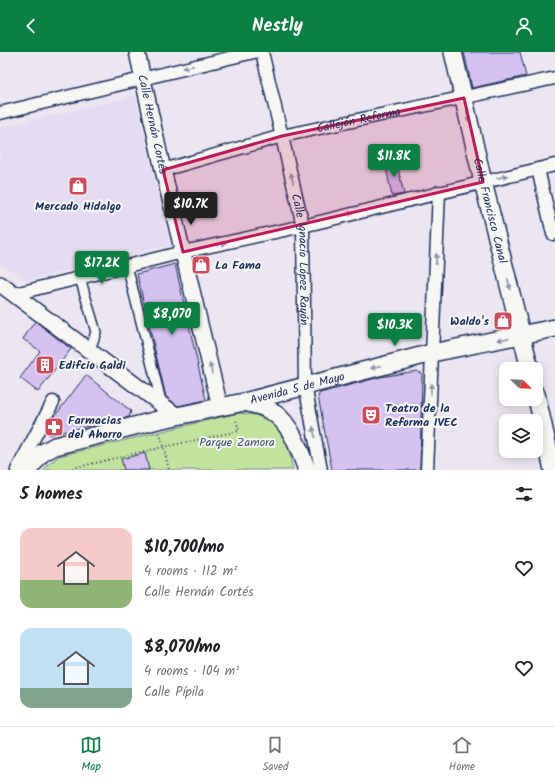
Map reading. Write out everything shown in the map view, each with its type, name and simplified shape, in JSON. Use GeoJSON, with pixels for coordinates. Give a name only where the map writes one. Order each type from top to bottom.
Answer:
{"type":"FeatureCollection","features":[{"type":"Feature","properties":{"kind":"main road","name":"Calle Francisco Canal"},"geometry":{"type":"LineString","coordinates":[[453,52],[483,182],[528,362]]}},
{"type":"Feature","properties":{"kind":"main road","name":"Avenida 5 de Mayo"},"geometry":{"type":"LineString","coordinates":[[23,469],[42,453],[55,446],[160,412],[177,416],[233,404],[432,353],[555,328]]}},
{"type":"Feature","properties":{"kind":"main road"},"geometry":{"type":"LineString","coordinates":[[233,404],[266,408],[281,417],[294,436],[307,470]]}},
{"type":"Feature","properties":{"kind":"main road"},"geometry":{"type":"LineString","coordinates":[[539,406],[554,470]]}},
{"type":"Feature","properties":{"kind":"street","name":"Calle Hernán Cortés"},"geometry":{"type":"LineString","coordinates":[[136,52],[183,252],[233,404]]}},
{"type":"Feature","properties":{"kind":"street"},"geometry":{"type":"LineString","coordinates":[[0,113],[254,52]]}},
{"type":"Feature","properties":{"kind":"street","name":"Calle Ignacio López Rayón"},"geometry":{"type":"LineString","coordinates":[[262,52],[303,226],[305,385],[321,470]]}},
{"type":"Feature","properties":{"kind":"street","name":"Callejón Reforma"},"geometry":{"type":"LineString","coordinates":[[163,170],[282,136],[555,78]]}},
{"type":"Feature","properties":{"kind":"street"},"geometry":{"type":"LineString","coordinates":[[15,294],[183,252],[303,226],[555,165]]}},
{"type":"Feature","properties":{"kind":"street"},"geometry":{"type":"LineString","coordinates":[[538,169],[553,234]]}},
{"type":"Feature","properties":{"kind":"street"},"geometry":{"type":"LineString","coordinates":[[428,470],[439,192]]}},
{"type":"Feature","properties":{"kind":"street"},"geometry":{"type":"LineString","coordinates":[[127,266],[160,412]]}},
{"type":"Feature","properties":{"kind":"street"},"geometry":{"type":"LineString","coordinates":[[80,278],[96,332],[90,350]]}},
{"type":"Feature","properties":{"kind":"street"},"geometry":{"type":"LineString","coordinates":[[0,284],[90,350],[160,412]]}},
{"type":"Feature","properties":{"kind":"street"},"geometry":{"type":"LineString","coordinates":[[23,469],[53,402]]}},
{"type":"Feature","properties":{"kind":"path"},"geometry":{"type":"LineString","coordinates":[[65,470],[239,431],[233,404]]}},
{"type":"Feature","properties":{"kind":"path"},"geometry":{"type":"LineString","coordinates":[[160,412],[163,447],[169,470]]}},
{"type":"Feature","properties":{"kind":"highlighted area"},"geometry":{"type":"Polygon","coordinates":[[[464,98],[483,182],[183,252],[163,170],[282,136],[464,98]]]}},
{"type":"Feature","properties":{"kind":"shaded area","name":"Mercado Hidalgo"},"geometry":{"type":"Polygon","coordinates":[[[135,96],[170,245],[29,280],[0,264],[0,128],[135,96]]]}},
{"type":"Feature","properties":{"kind":"green space","name":"Parque Zamora"},"geometry":{"type":"Polygon","coordinates":[[[238,413],[256,415],[274,424],[286,438],[293,470],[44,470],[59,456],[238,413]]]}},
{"type":"Feature","properties":{"kind":"building"},"geometry":{"type":"Polygon","coordinates":[[[464,52],[520,52],[526,76],[472,88],[464,52]]]}},
{"type":"Feature","properties":{"kind":"building"},"geometry":{"type":"Polygon","coordinates":[[[396,160],[404,194],[392,196],[385,163],[396,160]]]}},
{"type":"Feature","properties":{"kind":"building"},"geometry":{"type":"Polygon","coordinates":[[[175,264],[206,400],[178,406],[166,397],[137,274],[175,264]]]}},
{"type":"Feature","properties":{"kind":"building","name":"Edifcio Galdi"},"geometry":{"type":"Polygon","coordinates":[[[35,321],[71,349],[38,392],[20,378],[40,351],[23,339],[35,321]]]}},
{"type":"Feature","properties":{"kind":"building","name":"Teatro de la Reforma IVEC"},"geometry":{"type":"Polygon","coordinates":[[[417,371],[422,374],[420,470],[332,470],[318,396],[320,393],[380,377],[417,371]]]}},
{"type":"Feature","properties":{"kind":"building"},"geometry":{"type":"Polygon","coordinates":[[[86,375],[131,411],[129,417],[49,435],[46,432],[54,417],[86,375]]]}},
{"type":"Feature","properties":{"kind":"building"},"geometry":{"type":"Polygon","coordinates":[[[145,453],[149,470],[124,470],[121,459],[145,453]]]}},
{"type":"Feature","properties":{"kind":"place","name":"Mercado Hidalgo"},"geometry":{"type":"Point","coordinates":[78,186]}},
{"type":"Feature","properties":{"kind":"place","name":"La Fama"},"geometry":{"type":"Point","coordinates":[201,265]}},
{"type":"Feature","properties":{"kind":"place","name":"Waldo's"},"geometry":{"type":"Point","coordinates":[503,321]}},
{"type":"Feature","properties":{"kind":"place","name":"Edifcio Galdi"},"geometry":{"type":"Point","coordinates":[45,365]}},
{"type":"Feature","properties":{"kind":"place","name":"Teatro de la Reforma IVEC"},"geometry":{"type":"Point","coordinates":[371,415]}},
{"type":"Feature","properties":{"kind":"place","name":"Farmacias del Ahorro"},"geometry":{"type":"Point","coordinates":[54,427]}}]}
